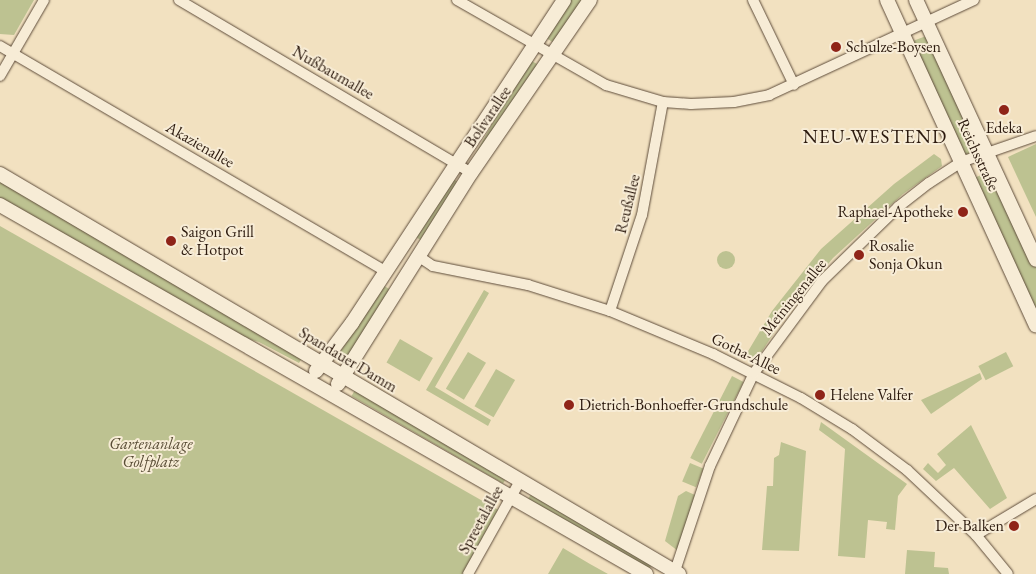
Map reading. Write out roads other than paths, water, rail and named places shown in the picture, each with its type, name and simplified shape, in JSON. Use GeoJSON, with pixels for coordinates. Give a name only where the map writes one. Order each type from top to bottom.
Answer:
{"type":"FeatureCollection","features":[{"type":"Feature","properties":{"kind":"main road","name":"Bolivarallee"},"geometry":{"type":"LineString","coordinates":[[311,380],[352,323],[401,244],[456,164],[532,45],[564,0]]}},
{"type":"Feature","properties":{"kind":"main road","name":"Bolivarallee"},"geometry":{"type":"LineString","coordinates":[[334,392],[401,281],[471,173],[550,54],[590,0]]}},
{"type":"Feature","properties":{"kind":"main road","name":"Reichsstraße"},"geometry":{"type":"LineString","coordinates":[[888,0],[1036,325]]}},
{"type":"Feature","properties":{"kind":"main road","name":"Reichsstraße"},"geometry":{"type":"LineString","coordinates":[[916,0],[1036,260]]}},
{"type":"Feature","properties":{"kind":"main road","name":"Spandauer Damm"},"geometry":{"type":"LineString","coordinates":[[0,174],[676,573]]}},
{"type":"Feature","properties":{"kind":"main road"},"geometry":{"type":"LineString","coordinates":[[0,205],[216,331],[334,392],[646,574]]}},
{"type":"Feature","properties":{"kind":"main road"},"geometry":{"type":"LineString","coordinates":[[401,244],[418,256]]}},
{"type":"Feature","properties":{"kind":"main road"},"geometry":{"type":"LineString","coordinates":[[384,270],[401,281]]}},
{"type":"Feature","properties":{"kind":"street"},"geometry":{"type":"LineString","coordinates":[[0,76],[44,0]]}},
{"type":"Feature","properties":{"kind":"street","name":"Nußbaumallee"},"geometry":{"type":"LineString","coordinates":[[179,0],[471,173]]}},
{"type":"Feature","properties":{"kind":"street"},"geometry":{"type":"LineString","coordinates":[[457,0],[532,45],[606,85],[663,102],[734,102],[794,85],[902,32],[974,0]]}},
{"type":"Feature","properties":{"kind":"street"},"geometry":{"type":"LineString","coordinates":[[753,0],[794,85]]}},
{"type":"Feature","properties":{"kind":"street","name":"Akazienallee"},"geometry":{"type":"LineString","coordinates":[[0,46],[384,270]]}},
{"type":"Feature","properties":{"kind":"street","name":"Reußallee"},"geometry":{"type":"LineString","coordinates":[[610,311],[642,215],[663,102]]}},
{"type":"Feature","properties":{"kind":"street","name":"Meiningenallee"},"geometry":{"type":"LineString","coordinates":[[676,573],[710,466],[754,373],[822,281],[898,207],[962,162],[1036,136]]}},
{"type":"Feature","properties":{"kind":"street","name":"Gotha-Allee"},"geometry":{"type":"LineString","coordinates":[[418,256],[433,266],[528,285],[610,311],[754,373],[866,438],[921,482],[976,535],[1008,574]]}},
{"type":"Feature","properties":{"kind":"street","name":"Spreetalallee"},"geometry":{"type":"LineString","coordinates":[[468,574],[520,481]]}},
{"type":"Feature","properties":{"kind":"street"},"geometry":{"type":"LineString","coordinates":[[976,535],[1036,499]]}},
{"type":"Feature","properties":{"kind":"place","name":"Schulze-Boysen"},"geometry":{"type":"Point","coordinates":[836,47]}},
{"type":"Feature","properties":{"kind":"place","name":"Edeka"},"geometry":{"type":"Point","coordinates":[1004,110]}},
{"type":"Feature","properties":{"kind":"place","name":"Raphael-Apotheke"},"geometry":{"type":"Point","coordinates":[963,212]}},
{"type":"Feature","properties":{"kind":"place","name":"Saigon Grill & Hotpot"},"geometry":{"type":"Point","coordinates":[171,241]}},
{"type":"Feature","properties":{"kind":"place","name":"Rosalie Sonja Okun"},"geometry":{"type":"Point","coordinates":[859,255]}},
{"type":"Feature","properties":{"kind":"place","name":"Helene Valfer"},"geometry":{"type":"Point","coordinates":[820,395]}},
{"type":"Feature","properties":{"kind":"place","name":"Dietrich-Bonhoeffer-Grundschule"},"geometry":{"type":"Point","coordinates":[569,405]}},
{"type":"Feature","properties":{"kind":"place","name":"Der Balken"},"geometry":{"type":"Point","coordinates":[1014,526]}},
{"type":"Feature","properties":{"kind":"district","name":"NEU-WESTEND"},"geometry":{"type":"Point","coordinates":[875,137]}},
{"type":"Feature","properties":{"kind":"park label","name":"Gartenanlage Golfplatz"},"geometry":{"type":"Point","coordinates":[151,453]}}]}
